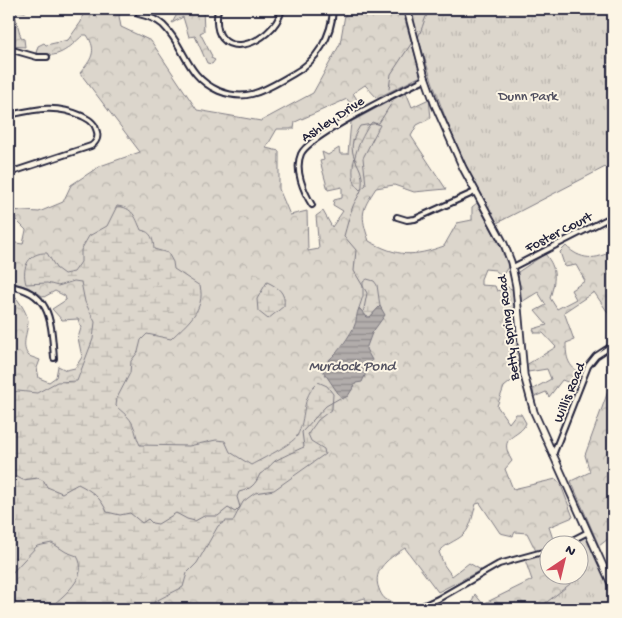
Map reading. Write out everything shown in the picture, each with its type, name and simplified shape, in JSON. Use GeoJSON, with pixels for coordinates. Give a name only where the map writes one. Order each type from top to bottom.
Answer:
{"type":"FeatureCollection","features":[{"type":"Feature","properties":{"kind":"street"},"geometry":{"type":"LineString","coordinates":[[218,9],[216,25],[218,34],[228,43],[238,45],[251,42],[268,32],[278,21],[282,9]]}},
{"type":"Feature","properties":{"kind":"street"},"geometry":{"type":"LineString","coordinates":[[139,14],[155,20],[169,32],[196,76],[218,90],[241,96],[261,91],[309,63],[325,41],[333,9]]}},
{"type":"Feature","properties":{"kind":"street","name":"Betty Spring Road"},"geometry":{"type":"LineString","coordinates":[[407,9],[425,79],[444,126],[475,192],[504,244],[512,267],[527,388],[534,412],[613,588]]}},
{"type":"Feature","properties":{"kind":"street"},"geometry":{"type":"LineString","coordinates":[[9,49],[37,57],[47,57]]}},
{"type":"Feature","properties":{"kind":"street","name":"Ashley Drive"},"geometry":{"type":"LineString","coordinates":[[312,205],[300,176],[299,162],[303,150],[316,139],[368,107],[425,79]]}},
{"type":"Feature","properties":{"kind":"street"},"geometry":{"type":"LineString","coordinates":[[9,115],[42,108],[63,109],[89,120],[96,127],[98,135],[95,142],[90,146],[9,173]]}},
{"type":"Feature","properties":{"kind":"street"},"geometry":{"type":"LineString","coordinates":[[397,217],[407,220],[415,219],[475,192]]}},
{"type":"Feature","properties":{"kind":"street","name":"Foster Court"},"geometry":{"type":"LineString","coordinates":[[512,267],[613,216]]}},
{"type":"Feature","properties":{"kind":"street"},"geometry":{"type":"LineString","coordinates":[[9,286],[30,292],[45,306],[51,324],[54,358]]}},
{"type":"Feature","properties":{"kind":"street","name":"Willis Road"},"geometry":{"type":"LineString","coordinates":[[553,455],[588,366],[593,359],[613,345]]}},
{"type":"Feature","properties":{"kind":"street"},"geometry":{"type":"LineString","coordinates":[[580,536],[588,532]]}},
{"type":"Feature","properties":{"kind":"street"},"geometry":{"type":"LineString","coordinates":[[416,609],[438,599],[499,564],[540,553]]}},
{"type":"Feature","properties":{"kind":"green space"},"geometry":{"type":"Polygon","coordinates":[[[9,9],[29,9],[25,12],[18,11],[15,15],[25,47],[9,46],[9,9]]]}},
{"type":"Feature","properties":{"kind":"green space"},"geometry":{"type":"Polygon","coordinates":[[[84,9],[98,9],[99,11],[105,9],[126,9],[119,16],[121,27],[151,41],[197,110],[261,121],[313,93],[340,44],[346,9],[402,9],[421,76],[377,98],[365,85],[353,93],[361,106],[356,111],[347,99],[295,122],[294,129],[277,129],[266,148],[279,151],[279,189],[290,215],[307,211],[308,251],[319,249],[316,216],[323,211],[332,227],[343,211],[333,205],[334,200],[342,198],[342,187],[328,190],[320,161],[324,160],[322,152],[328,155],[339,148],[340,154],[348,154],[351,122],[406,92],[412,107],[429,99],[431,118],[417,125],[411,136],[446,189],[414,192],[394,185],[376,188],[365,208],[364,225],[369,241],[379,246],[397,253],[423,252],[444,246],[457,223],[472,220],[472,207],[477,203],[510,264],[502,276],[495,270],[485,269],[481,285],[495,286],[497,291],[508,287],[515,291],[521,373],[504,387],[497,406],[509,423],[516,414],[521,414],[526,423],[508,441],[508,452],[512,461],[505,469],[513,489],[556,479],[561,485],[573,517],[549,527],[552,536],[540,536],[540,550],[536,551],[527,533],[515,532],[513,536],[500,533],[480,503],[476,504],[466,532],[439,552],[444,565],[452,576],[469,563],[481,570],[438,592],[405,548],[384,564],[378,575],[379,589],[384,598],[392,602],[391,609],[368,609],[365,598],[352,602],[351,609],[9,609],[9,291],[15,296],[26,313],[28,321],[25,348],[29,356],[40,360],[37,368],[39,378],[49,382],[56,377],[58,366],[66,370],[75,368],[82,357],[78,338],[81,328],[78,319],[62,320],[52,309],[66,300],[65,296],[55,291],[44,297],[28,287],[9,282],[9,242],[23,244],[26,230],[12,216],[10,210],[39,212],[63,202],[71,185],[100,166],[140,152],[80,73],[93,51],[87,35],[83,35],[62,52],[50,55],[36,53],[38,46],[44,43],[46,45],[68,40],[81,22],[84,9]]]}},
{"type":"Feature","properties":{"kind":"green space"},"geometry":{"type":"Polygon","coordinates":[[[180,9],[203,9],[204,31],[200,33],[212,56],[211,58],[215,60],[212,64],[207,63],[195,36],[189,37],[183,17],[172,23],[180,9]]]}},
{"type":"Feature","properties":{"kind":"green space","name":"Dunn Park"},"geometry":{"type":"Polygon","coordinates":[[[410,9],[613,9],[613,163],[497,223],[469,171],[446,119],[427,66],[410,9]]]}},
{"type":"Feature","properties":{"kind":"green space"},"geometry":{"type":"Polygon","coordinates":[[[372,122],[380,125],[363,158],[366,185],[360,190],[355,184],[353,166],[358,146],[372,122]]]}},
{"type":"Feature","properties":{"kind":"green space"},"geometry":{"type":"Polygon","coordinates":[[[117,206],[127,209],[133,214],[141,230],[148,232],[151,236],[154,249],[168,253],[173,262],[174,269],[200,286],[201,295],[200,302],[193,316],[171,339],[147,334],[141,340],[138,352],[131,361],[130,373],[117,398],[116,406],[132,422],[140,445],[189,446],[216,440],[225,441],[230,452],[251,465],[294,440],[300,429],[306,401],[312,388],[318,382],[327,386],[333,394],[332,409],[318,420],[308,434],[311,441],[324,449],[325,454],[274,490],[255,493],[243,502],[233,521],[226,521],[218,526],[197,563],[187,573],[183,587],[154,602],[153,609],[48,609],[73,586],[80,571],[80,564],[77,556],[66,552],[52,543],[37,546],[9,576],[9,394],[18,391],[37,393],[57,382],[77,381],[93,339],[95,322],[85,302],[81,282],[74,281],[58,286],[47,283],[26,284],[26,266],[35,255],[47,253],[56,268],[64,274],[74,272],[81,262],[81,250],[89,236],[107,226],[117,206]]]}},
{"type":"Feature","properties":{"kind":"green space"},"geometry":{"type":"Polygon","coordinates":[[[566,246],[577,254],[588,257],[600,256],[613,250],[613,320],[594,292],[564,312],[574,340],[566,343],[567,357],[573,368],[581,374],[576,385],[562,380],[549,397],[546,392],[534,397],[533,389],[551,379],[547,369],[528,372],[526,365],[556,347],[543,333],[535,333],[533,329],[547,325],[535,311],[546,305],[538,292],[520,303],[518,272],[545,254],[554,270],[554,281],[550,298],[557,309],[576,299],[571,290],[585,281],[576,265],[565,267],[560,252],[566,246]]]}},
{"type":"Feature","properties":{"kind":"green space"},"geometry":{"type":"Polygon","coordinates":[[[367,279],[374,281],[377,285],[380,306],[370,317],[367,317],[359,308],[363,296],[363,282],[367,279]]]}},
{"type":"Feature","properties":{"kind":"green space"},"geometry":{"type":"Polygon","coordinates":[[[267,282],[275,286],[284,297],[284,306],[268,319],[258,311],[257,299],[267,282]]]}},
{"type":"Feature","properties":{"kind":"green space"},"geometry":{"type":"Polygon","coordinates":[[[613,361],[613,535],[599,546],[571,481],[590,472],[585,455],[611,383],[607,368],[613,361]]]}},
{"type":"Feature","properties":{"kind":"green space"},"geometry":{"type":"Polygon","coordinates":[[[590,541],[613,591],[613,609],[457,609],[459,607],[470,608],[475,594],[483,604],[532,580],[525,560],[540,555],[540,586],[590,586],[590,541]]]}},
{"type":"Feature","properties":{"kind":"green space"},"geometry":{"type":"Polygon","coordinates":[[[590,546],[613,595],[613,609],[538,609],[567,586],[590,586],[590,546]]]}},
{"type":"Feature","properties":{"kind":"water","name":"Murdock Pond"},"geometry":{"type":"Polygon","coordinates":[[[380,306],[385,315],[372,333],[366,349],[372,360],[362,382],[356,383],[348,396],[342,399],[323,371],[323,365],[337,352],[347,338],[355,325],[359,308],[367,317],[370,317],[380,306]]]}},
{"type":"Feature","properties":{"kind":"waterway"},"geometry":{"type":"LineString","coordinates":[[417,39],[426,16],[431,9]]}},
{"type":"Feature","properties":{"kind":"waterway"},"geometry":{"type":"LineString","coordinates":[[389,89],[391,74],[413,41]]}},
{"type":"Feature","properties":{"kind":"waterway"},"geometry":{"type":"LineString","coordinates":[[363,314],[367,293],[354,271],[356,250],[344,236],[354,203],[362,188],[362,177],[352,145],[354,136],[360,126],[379,123],[393,101]]}},
{"type":"Feature","properties":{"kind":"waterway"},"geometry":{"type":"LineString","coordinates":[[9,478],[17,477],[23,480],[38,478],[44,481],[47,487],[62,493],[78,484],[95,495],[107,512],[120,515],[130,513],[142,523],[148,519],[152,523],[158,524],[176,513],[195,521],[204,516],[218,516],[228,508],[235,512],[240,507],[237,497],[239,492],[252,486],[260,474],[275,461],[304,447],[302,432],[326,406],[340,398]]}}]}
